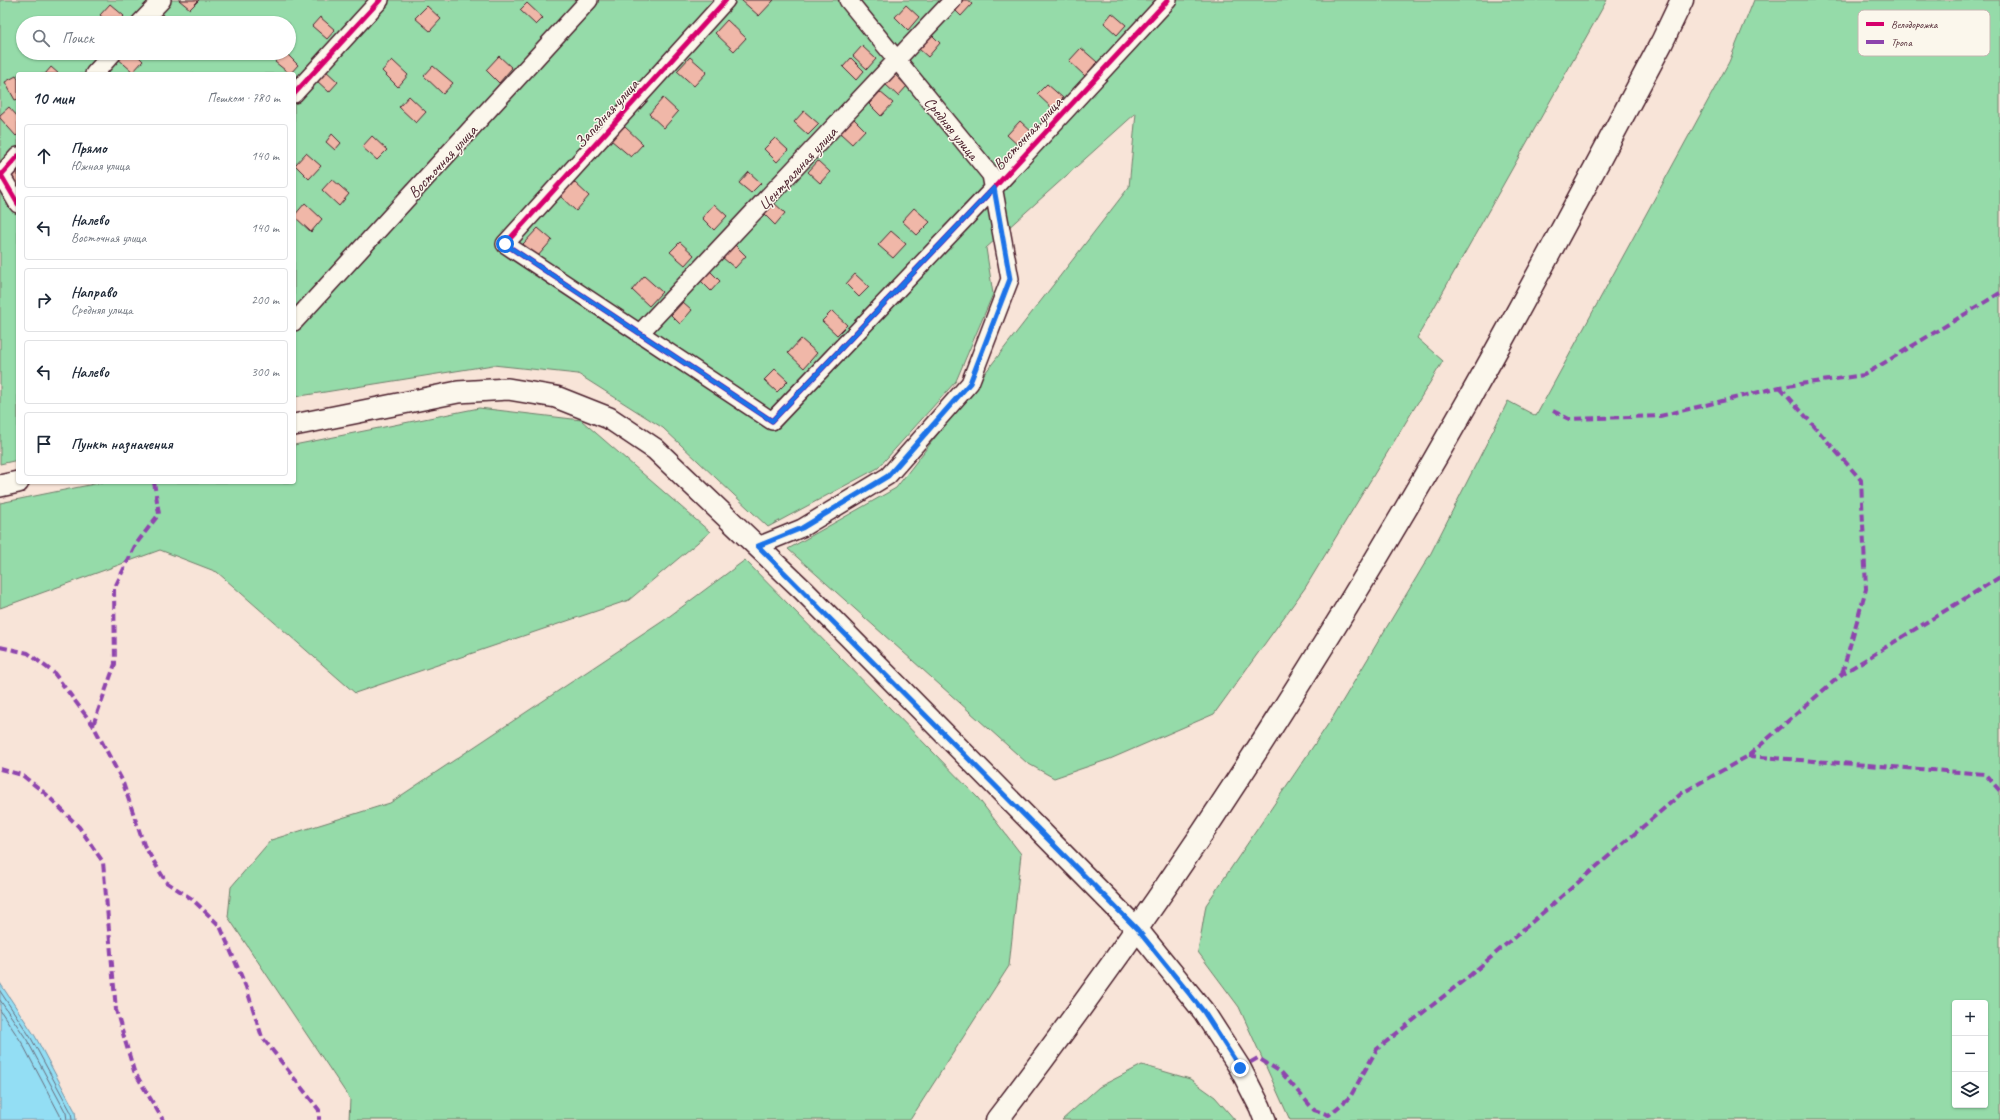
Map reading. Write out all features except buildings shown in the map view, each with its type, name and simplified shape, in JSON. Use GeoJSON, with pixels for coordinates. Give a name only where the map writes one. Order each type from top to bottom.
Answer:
{"type":"FeatureCollection","features":[{"type":"Feature","properties":{"kind":"highway"},"geometry":{"type":"LineString","coordinates":[[997,1120],[1137,929],[1218,810],[1368,574],[1412,499],[1528,292],[1654,56],[1682,0]]}},
{"type":"Feature","properties":{"kind":"main road"},"geometry":{"type":"LineString","coordinates":[[296,425],[458,392],[508,389],[556,397],[609,418],[655,449],[758,546],[1137,929],[1204,1012],[1240,1068],[1265,1120]]}},
{"type":"Feature","properties":{"kind":"main road"},"geometry":{"type":"LineString","coordinates":[[0,486],[16,482]]}},
{"type":"Feature","properties":{"kind":"street"},"geometry":{"type":"LineString","coordinates":[[147,16],[162,0]]}},
{"type":"Feature","properties":{"kind":"street"},"geometry":{"type":"LineString","coordinates":[[296,92],[380,0]]}},
{"type":"Feature","properties":{"kind":"street","name":"Восточная улица"},"geometry":{"type":"LineString","coordinates":[[296,320],[589,0]]}},
{"type":"Feature","properties":{"kind":"street","name":"Западная улица"},"geometry":{"type":"LineString","coordinates":[[639,334],[505,244],[726,0]]}},
{"type":"Feature","properties":{"kind":"street","name":"Средняя улица"},"geometry":{"type":"LineString","coordinates":[[758,546],[802,528],[888,476],[970,383],[1010,279],[991,175],[848,0]]}},
{"type":"Feature","properties":{"kind":"street","name":"Центральная улица"},"geometry":{"type":"LineString","coordinates":[[639,334],[898,61],[953,0]]}},
{"type":"Feature","properties":{"kind":"street","name":"Восточная улица"},"geometry":{"type":"LineString","coordinates":[[639,334],[772,421],[994,188],[1168,0]]}},
{"type":"Feature","properties":{"kind":"street"},"geometry":{"type":"LineString","coordinates":[[96,72],[107,60]]}},
{"type":"Feature","properties":{"kind":"street"},"geometry":{"type":"LineString","coordinates":[[16,158],[0,175],[16,201]]}},
{"type":"Feature","properties":{"kind":"green space"},"geometry":{"type":"Polygon","coordinates":[[[0,0],[1607,0],[1417,338],[1443,361],[1305,588],[1214,714],[1110,759],[1054,778],[1027,763],[788,549],[896,488],[1129,187],[1136,113],[986,248],[993,294],[956,381],[878,468],[768,527],[663,428],[578,374],[493,365],[296,397],[296,72],[16,72],[16,460],[0,464],[0,0]]]}},
{"type":"Feature","properties":{"kind":"green space"},"geometry":{"type":"Polygon","coordinates":[[[1754,0],[2000,0],[2000,1120],[1290,1120],[1239,1007],[1198,952],[1206,905],[1333,717],[1431,553],[1508,401],[1536,416],[1729,62],[1754,0]]]}},
{"type":"Feature","properties":{"kind":"green space"},"geometry":{"type":"Polygon","coordinates":[[[479,408],[581,420],[710,532],[629,600],[355,693],[217,572],[160,550],[0,608],[0,503],[94,484],[296,484],[296,445],[479,408]]]}},
{"type":"Feature","properties":{"kind":"green space"},"geometry":{"type":"Polygon","coordinates":[[[745,560],[978,798],[1021,854],[1009,966],[910,1120],[349,1120],[350,1099],[228,917],[231,887],[271,840],[390,803],[663,621],[745,560]]]}},
{"type":"Feature","properties":{"kind":"green space"},"geometry":{"type":"Polygon","coordinates":[[[1142,1065],[1190,1079],[1215,1097],[1235,1120],[1062,1120],[1099,1087],[1142,1065]]]}},
{"type":"Feature","properties":{"kind":"water"},"geometry":{"type":"Polygon","coordinates":[[[0,983],[35,1036],[75,1111],[76,1120],[0,1120],[0,983]]]}},
{"type":"Feature","properties":{"kind":"marked path"},"geometry":{"type":"LineString","coordinates":[[1553,411],[1569,419],[1660,416],[1780,387],[1864,375],[2000,293]]}},
{"type":"Feature","properties":{"kind":"marked path"},"geometry":{"type":"LineString","coordinates":[[1780,387],[1861,480],[1866,589],[1842,674]]}},
{"type":"Feature","properties":{"kind":"marked path"},"geometry":{"type":"LineString","coordinates":[[93,725],[115,664],[114,589],[136,544],[159,514],[154,484]]}},
{"type":"Feature","properties":{"kind":"marked path"},"geometry":{"type":"LineString","coordinates":[[1240,1068],[1258,1058],[1281,1072],[1314,1110],[1329,1115],[1350,1097],[1377,1049],[1468,977],[1682,793],[1748,756],[1842,674],[2000,577]]}},
{"type":"Feature","properties":{"kind":"marked path"},"geometry":{"type":"LineString","coordinates":[[0,647],[28,653],[54,673],[93,725],[122,780],[144,845],[166,882],[192,899],[220,926],[246,987],[262,1037],[319,1110],[319,1120]]}},
{"type":"Feature","properties":{"kind":"marked path"},"geometry":{"type":"LineString","coordinates":[[1748,756],[1985,774],[2000,791]]}},
{"type":"Feature","properties":{"kind":"marked path"},"geometry":{"type":"LineString","coordinates":[[0,769],[22,775],[46,794],[79,827],[103,862],[116,1010],[134,1071],[163,1120]]}},
{"type":"Feature","properties":{"kind":"cycle path"},"geometry":{"type":"LineString","coordinates":[[296,92],[380,0]]}},
{"type":"Feature","properties":{"kind":"cycle path"},"geometry":{"type":"LineString","coordinates":[[726,0],[505,244],[772,421],[994,188],[1168,0]]}},
{"type":"Feature","properties":{"kind":"cycle path"},"geometry":{"type":"LineString","coordinates":[[16,158],[1,175],[16,201]]}},
{"type":"Feature","properties":{"kind":"route"},"geometry":{"type":"LineString","coordinates":[[505,244],[772,421],[994,188],[1010,279],[970,383],[888,476],[802,528],[758,546],[1137,929],[1204,1012],[1240,1068]]}}]}
